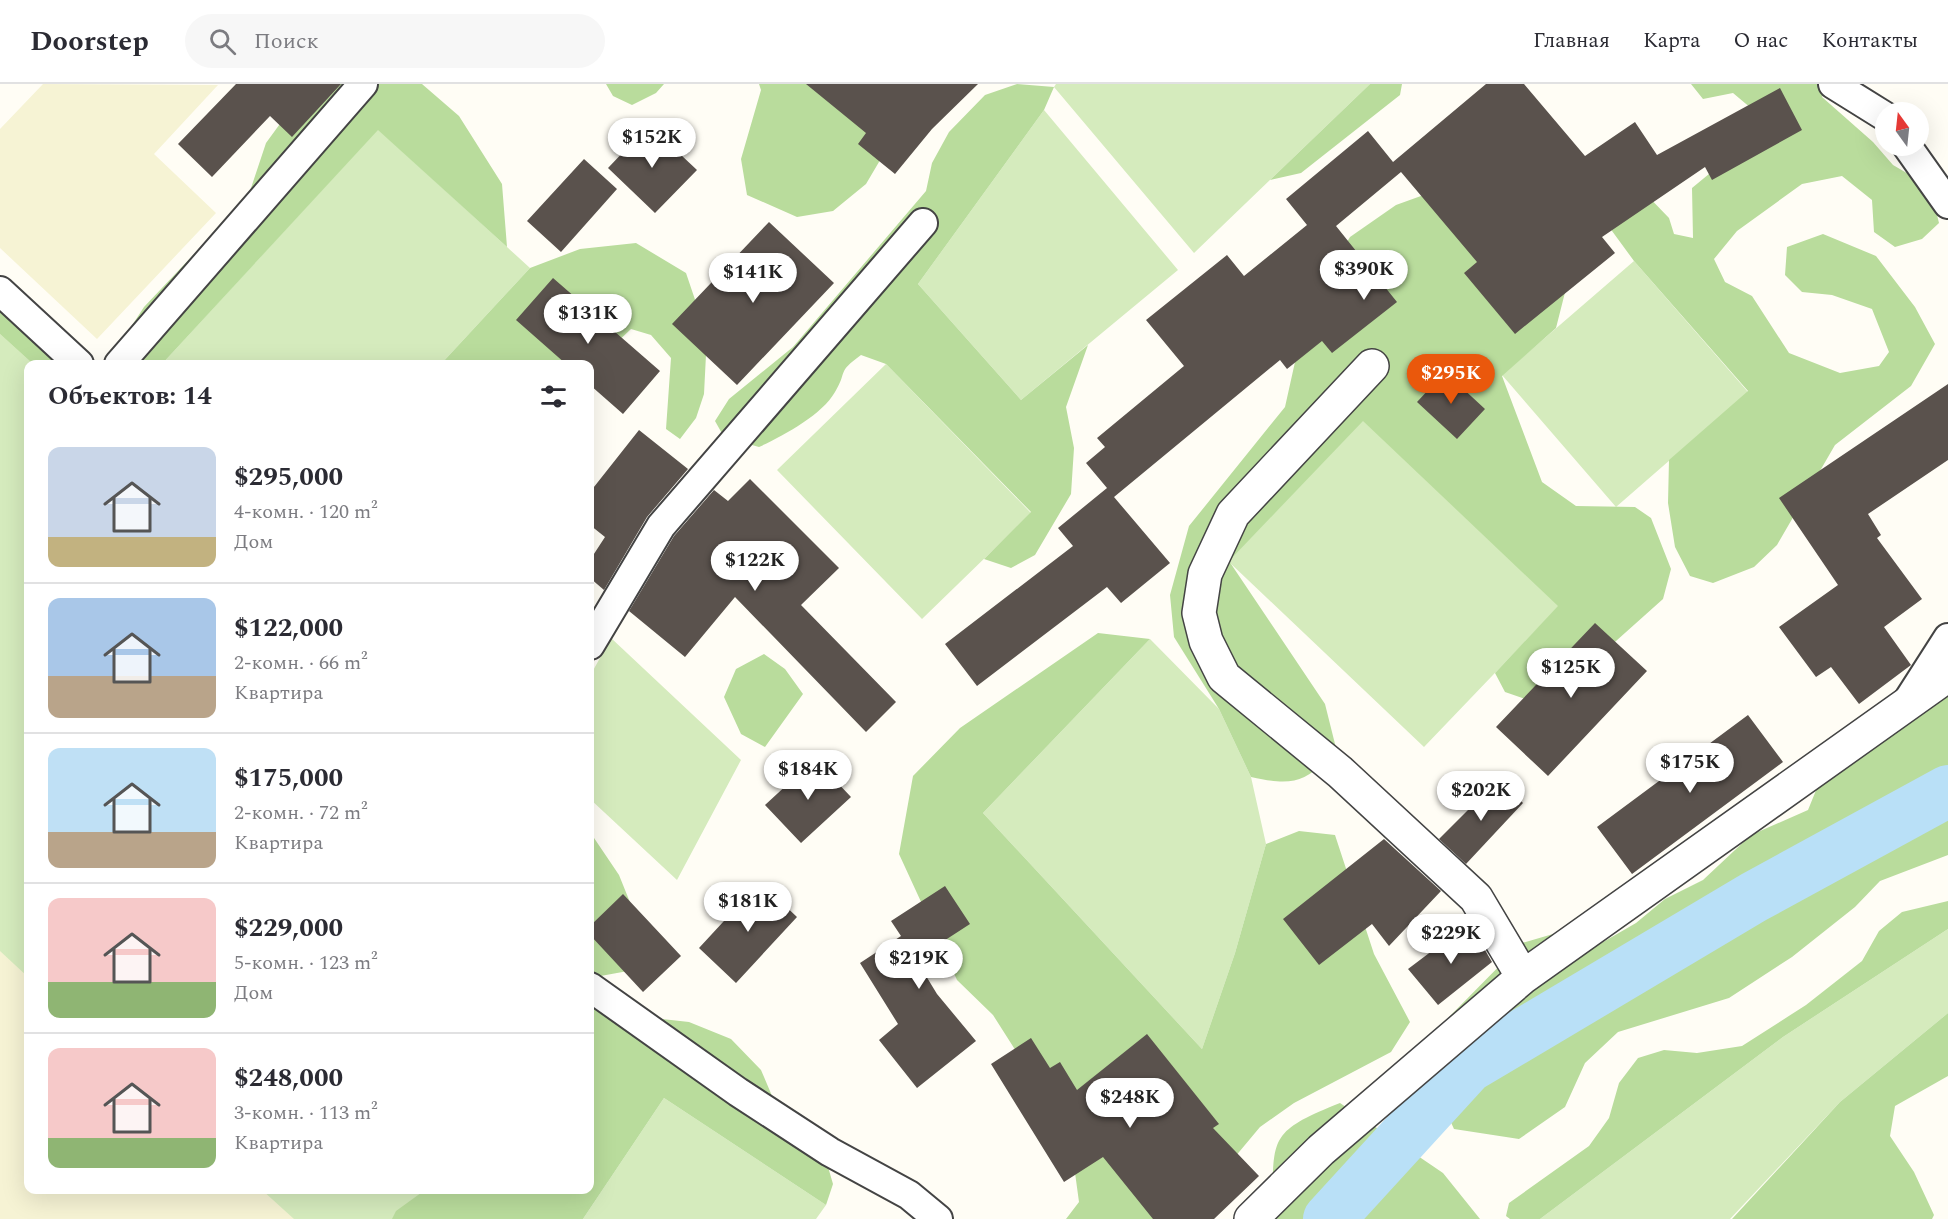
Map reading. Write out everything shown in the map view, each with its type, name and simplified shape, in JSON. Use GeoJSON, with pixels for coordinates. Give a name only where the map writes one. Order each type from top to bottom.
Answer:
{"type":"FeatureCollection","features":[{"type":"Feature","properties":{"kind":"street"},"geometry":{"type":"LineString","coordinates":[[1372,366],[1233,514],[1205,574],[1199,613],[1206,641],[1224,677],[1340,772],[1476,898],[1523,976]]}},
{"type":"Feature","properties":{"kind":"street"},"geometry":{"type":"LineString","coordinates":[[1251,1219],[1321,1150],[1523,976],[1948,675]]}},
{"type":"Feature","properties":{"kind":"lane"},"geometry":{"type":"LineString","coordinates":[[122,360],[363,84]]}},
{"type":"Feature","properties":{"kind":"lane"},"geometry":{"type":"LineString","coordinates":[[1833,84],[1875,110]]}},
{"type":"Feature","properties":{"kind":"lane"},"geometry":{"type":"LineString","coordinates":[[1913,156],[1948,204]]}},
{"type":"Feature","properties":{"kind":"lane"},"geometry":{"type":"LineString","coordinates":[[594,638],[661,526],[923,223]]}},
{"type":"Feature","properties":{"kind":"lane"},"geometry":{"type":"LineString","coordinates":[[0,291],[75,360]]}},
{"type":"Feature","properties":{"kind":"lane"},"geometry":{"type":"LineString","coordinates":[[1901,710],[1948,638]]}},
{"type":"Feature","properties":{"kind":"lane"},"geometry":{"type":"LineString","coordinates":[[594,990],[738,1092],[830,1152],[909,1195],[938,1219]]}},
{"type":"Feature","properties":{"kind":"shaded area"},"geometry":{"type":"Polygon","coordinates":[[[43,84],[218,85],[154,154],[216,213],[97,339],[0,248],[0,129],[43,84]]]}},
{"type":"Feature","properties":{"kind":"shaded area"},"geometry":{"type":"Polygon","coordinates":[[[0,334],[29,360],[24,360],[24,1194],[508,1194],[490,1219],[0,1219],[0,334]]]}},
{"type":"Feature","properties":{"kind":"green space"},"geometry":{"type":"Polygon","coordinates":[[[309,84],[422,84],[459,116],[502,184],[507,247],[378,130],[166,360],[135,360],[127,333],[144,307],[248,197],[266,143],[309,84]]]}},
{"type":"Feature","properties":{"kind":"green space"},"geometry":{"type":"Polygon","coordinates":[[[606,84],[664,84],[656,93],[632,105],[613,96],[606,84]]]}},
{"type":"Feature","properties":{"kind":"green space"},"geometry":{"type":"Polygon","coordinates":[[[759,84],[925,84],[866,184],[833,211],[797,217],[747,195],[741,159],[761,90],[759,84]]]}},
{"type":"Feature","properties":{"kind":"green space"},"geometry":{"type":"Polygon","coordinates":[[[1017,84],[1054,87],[1044,110],[918,284],[1021,400],[1088,345],[1066,407],[1074,448],[1071,494],[1035,555],[1011,568],[984,559],[1031,512],[886,364],[861,355],[845,369],[835,392],[821,409],[790,431],[759,447],[724,437],[715,421],[729,399],[793,347],[926,191],[932,163],[949,132],[985,95],[1017,84]]]}},
{"type":"Feature","properties":{"kind":"green space"},"geometry":{"type":"Polygon","coordinates":[[[1056,84],[1370,84],[1194,253],[1054,87],[1056,84]]]}},
{"type":"Feature","properties":{"kind":"green space"},"geometry":{"type":"Polygon","coordinates":[[[1370,84],[1402,84],[1400,95],[1301,173],[1270,180],[1370,84]]]}},
{"type":"Feature","properties":{"kind":"green space"},"geometry":{"type":"Polygon","coordinates":[[[1691,84],[1824,84],[1822,97],[1873,142],[1875,156],[1885,156],[1893,165],[1917,179],[1935,207],[1939,223],[1922,239],[1895,247],[1874,232],[1872,200],[1842,176],[1802,184],[1737,231],[1714,259],[1725,282],[1752,296],[1789,353],[1840,373],[1879,366],[1889,352],[1872,309],[1832,295],[1802,292],[1785,275],[1787,247],[1823,234],[1876,256],[1915,307],[1935,344],[1911,386],[1835,445],[1777,545],[1754,567],[1713,583],[1690,576],[1675,547],[1668,503],[1669,460],[1748,391],[1634,261],[1604,220],[1641,189],[1669,218],[1674,234],[1693,238],[1692,188],[1749,141],[1758,114],[1733,93],[1703,99],[1691,84]]]}},
{"type":"Feature","properties":{"kind":"green space"},"geometry":{"type":"Polygon","coordinates":[[[1044,110],[1178,270],[1021,400],[918,284],[1044,110]]]}},
{"type":"Feature","properties":{"kind":"green space"},"geometry":{"type":"Polygon","coordinates":[[[378,129],[530,268],[445,360],[166,360],[378,129]]]}},
{"type":"Feature","properties":{"kind":"green space"},"geometry":{"type":"Polygon","coordinates":[[[1534,155],[1575,253],[1556,328],[1502,376],[1542,482],[1576,506],[1635,507],[1651,518],[1671,569],[1663,599],[1569,683],[1537,703],[1505,692],[1495,673],[1558,606],[1363,421],[1229,561],[1325,704],[1336,748],[1317,768],[1300,779],[1279,781],[1251,777],[1219,709],[1174,637],[1170,595],[1189,526],[1285,407],[1307,308],[1350,237],[1396,205],[1534,155]]]}},
{"type":"Feature","properties":{"kind":"green space"},"geometry":{"type":"Polygon","coordinates":[[[636,243],[686,273],[707,335],[704,394],[696,418],[680,439],[666,429],[671,358],[651,335],[631,329],[594,364],[594,360],[445,360],[530,268],[580,249],[636,243]]]}},
{"type":"Feature","properties":{"kind":"green space"},"geometry":{"type":"Polygon","coordinates":[[[1634,261],[1748,392],[1616,507],[1502,375],[1634,261]]]}},
{"type":"Feature","properties":{"kind":"green space"},"geometry":{"type":"Polygon","coordinates":[[[0,283],[82,360],[29,360],[0,334],[0,283]]]}},
{"type":"Feature","properties":{"kind":"green space"},"geometry":{"type":"Polygon","coordinates":[[[0,334],[29,360],[24,360],[24,973],[0,951],[0,334]]]}},
{"type":"Feature","properties":{"kind":"green space"},"geometry":{"type":"Polygon","coordinates":[[[886,364],[1031,513],[922,619],[777,470],[886,364]]]}},
{"type":"Feature","properties":{"kind":"green space"},"geometry":{"type":"Polygon","coordinates":[[[1363,420],[1559,606],[1424,747],[1228,561],[1363,420]]]}},
{"type":"Feature","properties":{"kind":"green space"},"geometry":{"type":"Polygon","coordinates":[[[1098,633],[1150,639],[983,813],[1202,1049],[1235,953],[1266,844],[1299,831],[1335,835],[1374,954],[1410,1022],[1391,1052],[1294,1103],[1260,1127],[1183,1219],[1066,1219],[1079,1202],[1070,1136],[993,1015],[957,980],[899,854],[913,776],[960,728],[1098,633]]]}},
{"type":"Feature","properties":{"kind":"green space"},"geometry":{"type":"Polygon","coordinates":[[[611,638],[741,760],[677,880],[594,803],[594,669],[611,638]]]}},
{"type":"Feature","properties":{"kind":"green space"},"geometry":{"type":"Polygon","coordinates":[[[1150,639],[1219,709],[1251,777],[1266,844],[1235,953],[1202,1049],[983,813],[1150,639]]]}},
{"type":"Feature","properties":{"kind":"green space"},"geometry":{"type":"Polygon","coordinates":[[[764,654],[785,669],[803,694],[765,747],[741,734],[724,697],[736,669],[764,654]]]}},
{"type":"Feature","properties":{"kind":"green space"},"geometry":{"type":"Polygon","coordinates":[[[1948,691],[1948,855],[1880,881],[1855,907],[1792,957],[1729,998],[1618,1032],[1585,1063],[1565,1107],[1519,1139],[1454,1129],[1430,1076],[1450,1016],[1522,943],[1553,934],[1598,945],[1636,923],[1665,899],[1703,880],[1751,835],[1808,810],[1819,783],[1948,691]]]}},
{"type":"Feature","properties":{"kind":"green space"},"geometry":{"type":"Polygon","coordinates":[[[594,838],[619,875],[650,952],[639,969],[595,977],[594,838]]]}},
{"type":"Feature","properties":{"kind":"green space"},"geometry":{"type":"Polygon","coordinates":[[[1948,901],[1948,929],[1783,1037],[1540,1219],[1510,1219],[1506,1216],[1509,1203],[1589,1146],[1609,1118],[1619,1083],[1638,1058],[1664,1050],[1697,1053],[1742,1046],[1806,1005],[1862,961],[1879,931],[1902,912],[1948,901]]]}},
{"type":"Feature","properties":{"kind":"green space"},"geometry":{"type":"Polygon","coordinates":[[[1948,929],[1948,1013],[1840,1102],[1730,1219],[1540,1219],[1783,1037],[1948,929]]]}},
{"type":"Feature","properties":{"kind":"green space"},"geometry":{"type":"Polygon","coordinates":[[[594,999],[653,1018],[689,1022],[731,1039],[761,1070],[775,1103],[826,1160],[833,1184],[826,1205],[664,1098],[583,1219],[392,1219],[396,1211],[419,1194],[594,1194],[594,999]]]}},
{"type":"Feature","properties":{"kind":"green space"},"geometry":{"type":"Polygon","coordinates":[[[1948,1013],[1948,1076],[1895,1106],[1890,1136],[1914,1172],[1934,1215],[1932,1219],[1732,1219],[1840,1102],[1948,1013]]]}},
{"type":"Feature","properties":{"kind":"green space"},"geometry":{"type":"Polygon","coordinates":[[[664,1098],[826,1205],[816,1219],[583,1219],[664,1098]]]}},
{"type":"Feature","properties":{"kind":"green space"},"geometry":{"type":"Polygon","coordinates":[[[1340,1103],[1443,1173],[1480,1219],[1269,1219],[1273,1212],[1273,1167],[1279,1140],[1287,1130],[1299,1122],[1340,1103]]]}},
{"type":"Feature","properties":{"kind":"green space"},"geometry":{"type":"Polygon","coordinates":[[[266,1194],[508,1194],[490,1219],[294,1219],[266,1194]]]}},
{"type":"Feature","properties":{"kind":"building"},"geometry":{"type":"Polygon","coordinates":[[[236,84],[341,84],[292,137],[270,116],[212,177],[178,144],[236,84]]]}},
{"type":"Feature","properties":{"kind":"building"},"geometry":{"type":"Polygon","coordinates":[[[806,84],[978,84],[932,129],[895,174],[858,144],[866,133],[806,84]]]}},
{"type":"Feature","properties":{"kind":"building"},"geometry":{"type":"Polygon","coordinates":[[[1486,84],[1524,84],[1585,156],[1635,122],[1657,155],[1780,88],[1802,130],[1712,180],[1705,167],[1602,237],[1615,253],[1515,334],[1464,273],[1477,262],[1401,172],[1336,226],[1397,302],[1332,353],[1322,341],[1287,369],[1280,360],[1114,497],[1170,563],[1121,603],[1107,587],[977,686],[945,644],[1073,546],[1058,528],[1107,488],[1086,463],[1105,447],[1097,438],[1184,366],[1146,320],[1227,255],[1244,276],[1307,225],[1286,199],[1368,131],[1393,162],[1486,84]]]}},
{"type":"Feature","properties":{"kind":"building"},"geometry":{"type":"Polygon","coordinates":[[[649,125],[697,170],[655,213],[608,168],[649,125]]]}},
{"type":"Feature","properties":{"kind":"building"},"geometry":{"type":"Polygon","coordinates":[[[584,159],[617,189],[561,252],[527,221],[584,159]]]}},
{"type":"Feature","properties":{"kind":"building"},"geometry":{"type":"Polygon","coordinates":[[[769,222],[834,283],[737,385],[672,324],[769,222]]]}},
{"type":"Feature","properties":{"kind":"building"},"geometry":{"type":"Polygon","coordinates":[[[553,278],[660,371],[623,414],[594,389],[594,360],[561,360],[516,320],[553,278]]]}},
{"type":"Feature","properties":{"kind":"building"},"geometry":{"type":"Polygon","coordinates":[[[1445,372],[1485,409],[1457,439],[1417,402],[1445,372]]]}},
{"type":"Feature","properties":{"kind":"building"},"geometry":{"type":"Polygon","coordinates":[[[1948,384],[1948,460],[1868,514],[1881,535],[1877,538],[1922,599],[1884,627],[1911,665],[1859,704],[1831,667],[1816,677],[1779,627],[1838,585],[1779,498],[1948,384]]]}},
{"type":"Feature","properties":{"kind":"building"},"geometry":{"type":"Polygon","coordinates":[[[639,430],[688,469],[647,517],[604,590],[594,581],[594,554],[605,537],[594,528],[594,487],[639,430]]]}},
{"type":"Feature","properties":{"kind":"building"},"geometry":{"type":"Polygon","coordinates":[[[750,479],[839,568],[801,605],[896,702],[866,732],[735,597],[685,657],[629,611],[674,536],[714,490],[728,501],[750,479]]]}},
{"type":"Feature","properties":{"kind":"building"},"geometry":{"type":"Polygon","coordinates":[[[1595,623],[1647,671],[1548,776],[1496,727],[1595,623]]]}},
{"type":"Feature","properties":{"kind":"building"},"geometry":{"type":"Polygon","coordinates":[[[1748,715],[1783,762],[1632,874],[1597,827],[1748,715]]]}},
{"type":"Feature","properties":{"kind":"building"},"geometry":{"type":"Polygon","coordinates":[[[815,759],[851,797],[801,843],[765,805],[815,759]]]}},
{"type":"Feature","properties":{"kind":"building"},"geometry":{"type":"Polygon","coordinates":[[[1499,779],[1523,803],[1466,864],[1439,839],[1499,779]]]}},
{"type":"Feature","properties":{"kind":"building"},"geometry":{"type":"Polygon","coordinates":[[[1384,839],[1441,891],[1389,946],[1372,924],[1319,965],[1283,919],[1384,839]]]}},
{"type":"Feature","properties":{"kind":"building"},"geometry":{"type":"Polygon","coordinates":[[[760,882],[797,917],[736,983],[699,948],[760,882]]]}},
{"type":"Feature","properties":{"kind":"building"},"geometry":{"type":"Polygon","coordinates":[[[945,886],[970,924],[916,959],[909,948],[937,994],[976,1041],[917,1088],[879,1040],[898,1024],[860,963],[901,936],[891,921],[945,886]]]}},
{"type":"Feature","properties":{"kind":"building"},"geometry":{"type":"Polygon","coordinates":[[[623,894],[681,956],[643,992],[594,939],[594,922],[623,894]]]}},
{"type":"Feature","properties":{"kind":"building"},"geometry":{"type":"Polygon","coordinates":[[[1469,923],[1492,962],[1438,1005],[1408,969],[1469,923]]]}},
{"type":"Feature","properties":{"kind":"building"},"geometry":{"type":"Polygon","coordinates":[[[1147,1034],[1219,1124],[1213,1128],[1259,1176],[1214,1219],[1153,1219],[1103,1157],[1064,1182],[991,1064],[1031,1038],[1050,1068],[1060,1062],[1077,1090],[1147,1034]]]}},
{"type":"Feature","properties":{"kind":"waterway"},"geometry":{"type":"LineString","coordinates":[[1329,1219],[1468,1067],[1754,897],[1948,791]]}}]}
